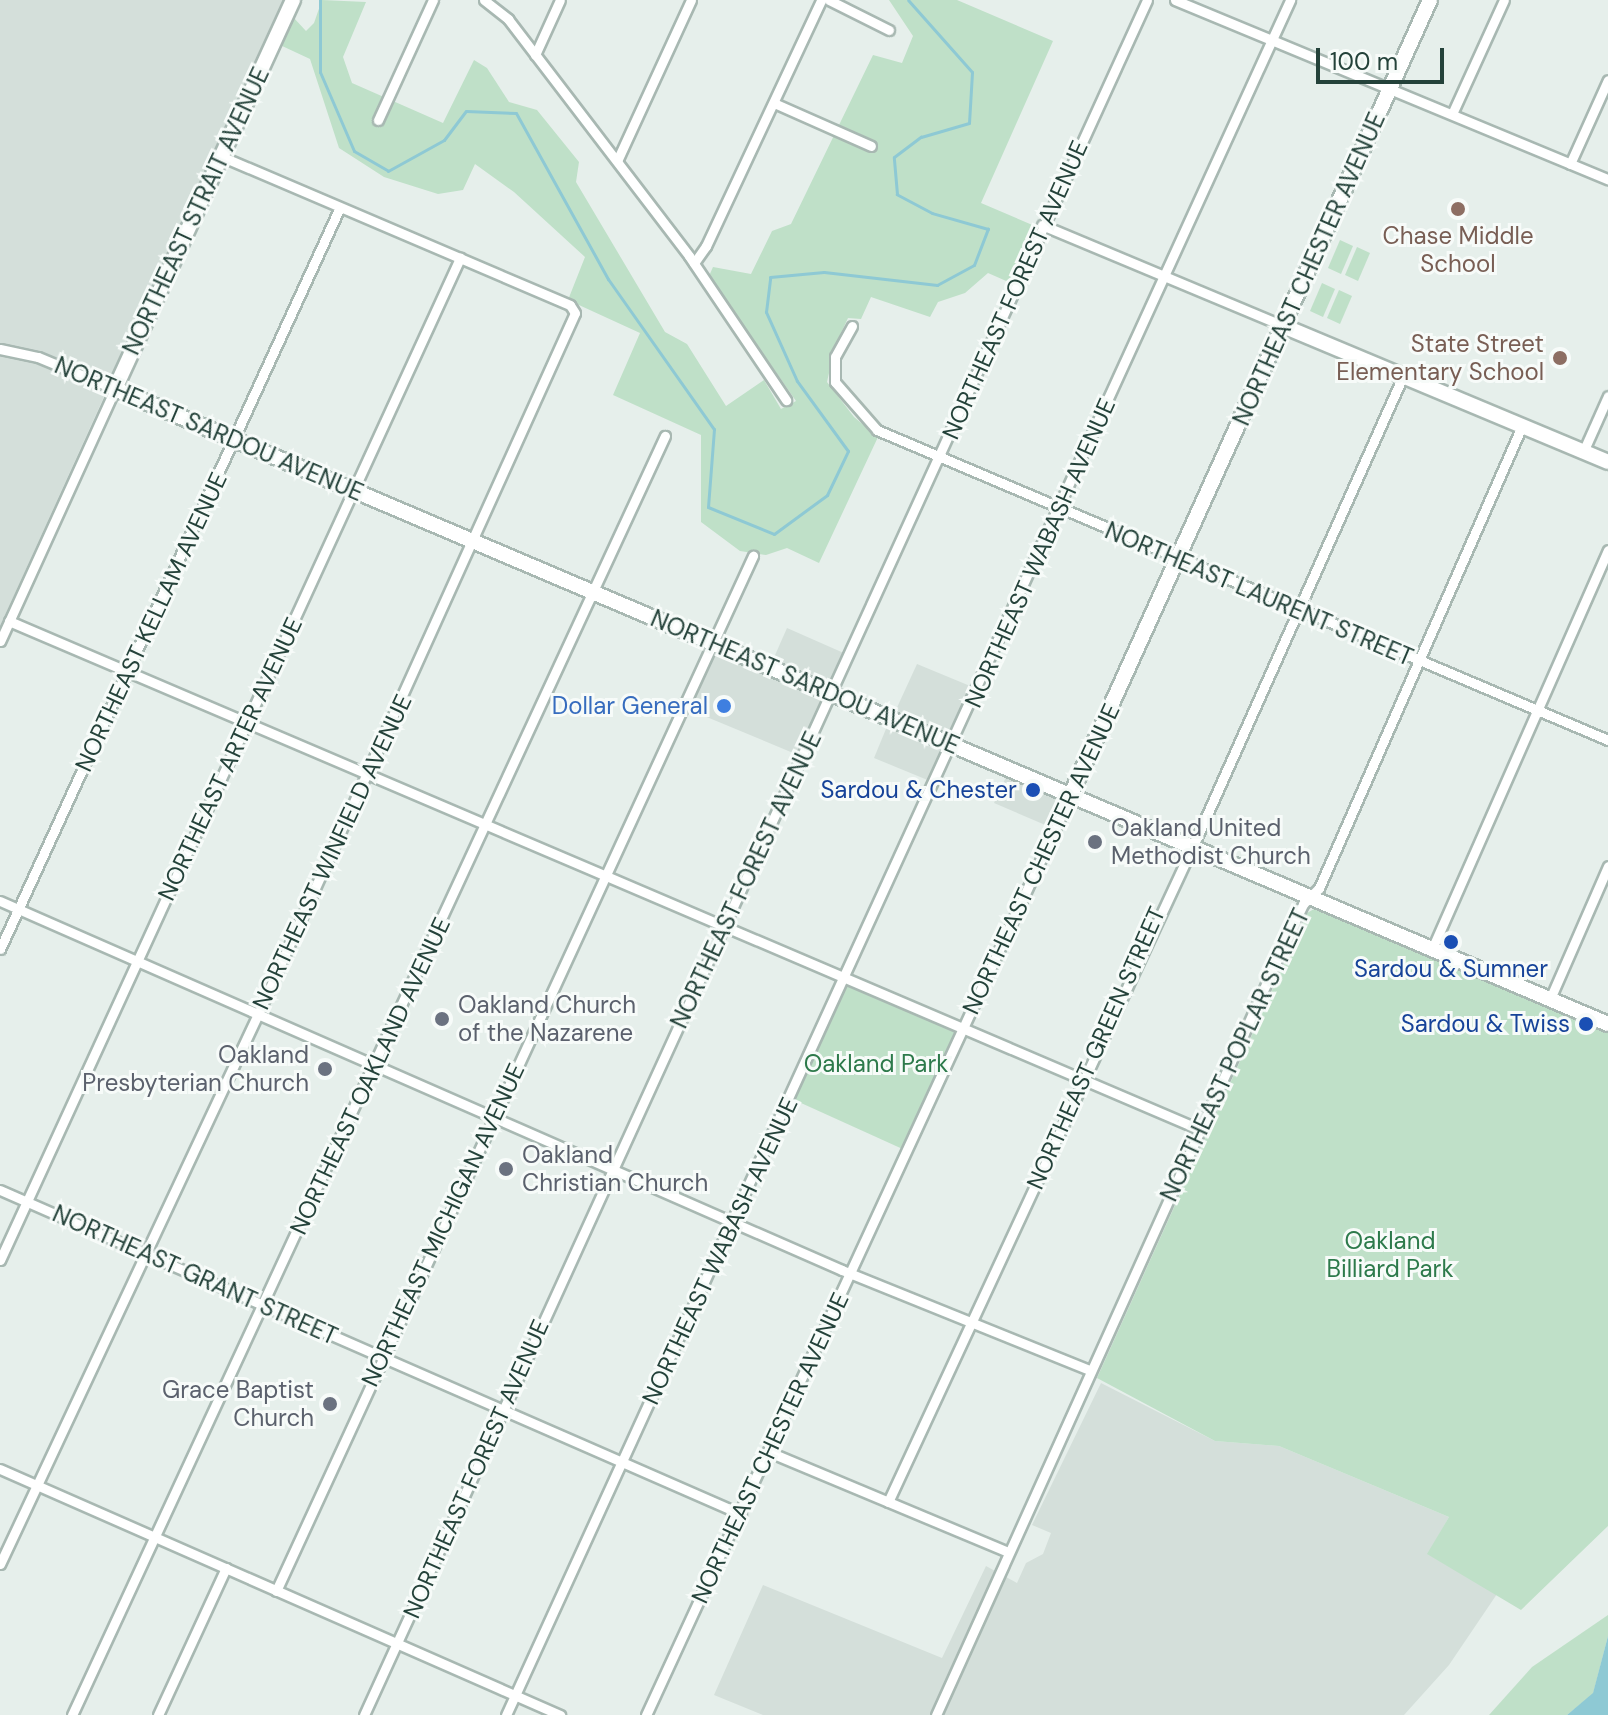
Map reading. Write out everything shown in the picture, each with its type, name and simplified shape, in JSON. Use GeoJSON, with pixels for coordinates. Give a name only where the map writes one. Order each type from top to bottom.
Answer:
{"type":"FeatureCollection","features":[{"type":"Feature","properties":{"kind":"main road","name":"NORTHEAST STRAIT AVENUE"},"geometry":{"type":"LineString","coordinates":[[115,389],[293,0]]}},
{"type":"Feature","properties":{"kind":"main road","name":"NORTHEAST CHESTER AVENUE"},"geometry":{"type":"LineString","coordinates":[[1071,794],[1430,0]]}},
{"type":"Feature","properties":{"kind":"main road"},"geometry":{"type":"LineString","coordinates":[[1283,326],[1608,462]]}},
{"type":"Feature","properties":{"kind":"main road","name":"NORTHEAST SARDOU AVENUE"},"geometry":{"type":"LineString","coordinates":[[115,389],[1608,1024]]}},
{"type":"Feature","properties":{"kind":"street"},"geometry":{"type":"LineString","coordinates":[[378,120],[433,0]]}},
{"type":"Feature","properties":{"kind":"street"},"geometry":{"type":"LineString","coordinates":[[484,0],[503,14],[617,161],[694,263],[786,400]]}},
{"type":"Feature","properties":{"kind":"street"},"geometry":{"type":"LineString","coordinates":[[535,55],[560,0]]}},
{"type":"Feature","properties":{"kind":"street"},"geometry":{"type":"LineString","coordinates":[[617,161],[691,0]]}},
{"type":"Feature","properties":{"kind":"street"},"geometry":{"type":"LineString","coordinates":[[694,263],[774,103],[821,0]]}},
{"type":"Feature","properties":{"kind":"street"},"geometry":{"type":"LineString","coordinates":[[829,0],[889,30]]}},
{"type":"Feature","properties":{"kind":"street","name":"NORTHEAST FOREST AVENUE"},"geometry":{"type":"LineString","coordinates":[[364,1715],[1147,0]]}},
{"type":"Feature","properties":{"kind":"street"},"geometry":{"type":"LineString","coordinates":[[1175,0],[1608,179]]}},
{"type":"Feature","properties":{"kind":"street","name":"NORTHEAST WABASH AVENUE"},"geometry":{"type":"LineString","coordinates":[[506,1715],[1290,0]]}},
{"type":"Feature","properties":{"kind":"street"},"geometry":{"type":"LineString","coordinates":[[1452,114],[1504,0]]}},
{"type":"Feature","properties":{"kind":"street"},"geometry":{"type":"LineString","coordinates":[[1570,164],[1608,80]]}},
{"type":"Feature","properties":{"kind":"street"},"geometry":{"type":"LineString","coordinates":[[774,103],[871,146]]}},
{"type":"Feature","properties":{"kind":"street"},"geometry":{"type":"LineString","coordinates":[[221,156],[460,258]]}},
{"type":"Feature","properties":{"kind":"street","name":"NORTHEAST KELLAM AVENUE"},"geometry":{"type":"LineString","coordinates":[[0,949],[340,207]]}},
{"type":"Feature","properties":{"kind":"street"},"geometry":{"type":"LineString","coordinates":[[1042,225],[1283,326]]}},
{"type":"Feature","properties":{"kind":"street","name":"NORTHEAST WINFIELD AVENUE"},"geometry":{"type":"LineString","coordinates":[[0,1564],[475,541],[575,310],[460,258]]}},
{"type":"Feature","properties":{"kind":"street","name":"NORTHEAST ARTER AVENUE"},"geometry":{"type":"LineString","coordinates":[[0,1260],[460,258]]}},
{"type":"Feature","properties":{"kind":"street","name":"NORTHEAST LAURENT STREET"},"geometry":{"type":"LineString","coordinates":[[852,326],[833,372],[838,388],[869,425],[938,460],[1608,740]]}},
{"type":"Feature","properties":{"kind":"street","name":"NORTHEAST SARDOU AVENUE"},"geometry":{"type":"LineString","coordinates":[[0,349],[38,357],[115,389]]}},
{"type":"Feature","properties":{"kind":"street","name":"NORTHEAST GREEN STREET"},"geometry":{"type":"LineString","coordinates":[[888,1502],[1299,610],[1403,376]]}},
{"type":"Feature","properties":{"kind":"street","name":"NORTHEAST STRAIT AVENUE"},"geometry":{"type":"LineString","coordinates":[[0,641],[115,389]]}},
{"type":"Feature","properties":{"kind":"street"},"geometry":{"type":"LineString","coordinates":[[1583,452],[1608,396]]}},
{"type":"Feature","properties":{"kind":"street","name":"NORTHEAST POPLAR STREET"},"geometry":{"type":"LineString","coordinates":[[936,1715],[1007,1560],[1006,1551],[1311,897],[1522,426]]}},
{"type":"Feature","properties":{"kind":"street","name":"NORTHEAST OAKLAND AVENUE"},"geometry":{"type":"LineString","coordinates":[[72,1715],[265,1306],[665,436]]}},
{"type":"Feature","properties":{"kind":"street"},"geometry":{"type":"LineString","coordinates":[[1432,949],[1608,550]]}},
{"type":"Feature","properties":{"kind":"street","name":"NORTHEAST MICHIGAN AVENUE"},"geometry":{"type":"LineString","coordinates":[[276,1591],[753,556]]}},
{"type":"Feature","properties":{"kind":"street"},"geometry":{"type":"LineString","coordinates":[[9,621],[962,1031],[1201,1130]]}},
{"type":"Feature","properties":{"kind":"street","name":"NORTHEAST CHESTER AVENUE"},"geometry":{"type":"LineString","coordinates":[[646,1715],[1071,794]]}},
{"type":"Feature","properties":{"kind":"street"},"geometry":{"type":"LineString","coordinates":[[1550,999],[1608,866]]}},
{"type":"Feature","properties":{"kind":"street"},"geometry":{"type":"LineString","coordinates":[[0,901],[733,1223],[1089,1370]]}},
{"type":"Feature","properties":{"kind":"street","name":"NORTHEAST GRANT STREET"},"geometry":{"type":"LineString","coordinates":[[0,1190],[741,1514]]}},
{"type":"Feature","properties":{"kind":"street"},"geometry":{"type":"LineString","coordinates":[[769,1452],[1006,1551]]}},
{"type":"Feature","properties":{"kind":"street"},"geometry":{"type":"LineString","coordinates":[[0,1469],[560,1715]]}},
{"type":"Feature","properties":{"kind":"street"},"geometry":{"type":"LineString","coordinates":[[158,1715],[226,1568]]}},
{"type":"Feature","properties":{"kind":"shaded area"},"geometry":{"type":"Polygon","coordinates":[[[0,0],[284,0],[0,626],[0,0]]]}},
{"type":"Feature","properties":{"kind":"shaded area"},"geometry":{"type":"Polygon","coordinates":[[[787,628],[846,654],[830,684],[772,662],[787,628]]]}},
{"type":"Feature","properties":{"kind":"shaded area"},"geometry":{"type":"Polygon","coordinates":[[[719,652],[823,698],[798,755],[685,708],[713,653],[719,652]]]}},
{"type":"Feature","properties":{"kind":"shaded area"},"geometry":{"type":"Polygon","coordinates":[[[917,664],[975,688],[950,735],[894,714],[917,664]]]}},
{"type":"Feature","properties":{"kind":"shaded area"},"geometry":{"type":"Polygon","coordinates":[[[888,724],[943,750],[930,781],[874,758],[888,724]]]}},
{"type":"Feature","properties":{"kind":"shaded area"},"geometry":{"type":"Polygon","coordinates":[[[1007,775],[1062,798],[1050,827],[994,803],[1007,775]]]}},
{"type":"Feature","properties":{"kind":"shaded area"},"geometry":{"type":"Polygon","coordinates":[[[1101,1383],[1215,1441],[1279,1446],[1449,1517],[1428,1554],[1497,1594],[1449,1665],[1404,1715],[763,1715],[714,1695],[763,1585],[942,1658],[986,1566],[1017,1583],[1026,1563],[1043,1554],[1051,1533],[1032,1525],[1101,1383]]]}},
{"type":"Feature","properties":{"kind":"green space"},"geometry":{"type":"Polygon","coordinates":[[[322,0],[366,2],[343,57],[352,83],[443,123],[474,60],[487,68],[509,102],[537,110],[579,162],[576,182],[665,332],[687,344],[726,406],[764,380],[781,409],[796,401],[709,276],[713,267],[751,274],[772,231],[791,224],[873,55],[902,63],[913,36],[889,0],[957,0],[1053,41],[981,203],[1037,227],[1013,284],[988,273],[965,293],[938,302],[930,317],[871,297],[861,319],[848,318],[835,346],[827,382],[854,417],[878,437],[819,563],[787,548],[766,555],[740,551],[701,522],[701,435],[613,395],[640,333],[568,300],[585,257],[514,192],[475,164],[463,190],[438,194],[384,177],[339,148],[310,59],[280,45],[293,17],[306,31],[314,23],[322,0]]]}},
{"type":"Feature","properties":{"kind":"green space"},"geometry":{"type":"Polygon","coordinates":[[[1340,240],[1353,246],[1341,274],[1328,268],[1340,240]]]}},
{"type":"Feature","properties":{"kind":"green space"},"geometry":{"type":"Polygon","coordinates":[[[1357,247],[1370,253],[1358,281],[1345,275],[1357,247]]]}},
{"type":"Feature","properties":{"kind":"green space"},"geometry":{"type":"Polygon","coordinates":[[[1322,283],[1335,289],[1323,317],[1310,311],[1322,283]]]}},
{"type":"Feature","properties":{"kind":"green space"},"geometry":{"type":"Polygon","coordinates":[[[1339,290],[1352,296],[1340,324],[1327,318],[1339,290]]]}},
{"type":"Feature","properties":{"kind":"green space","name":"Oakland Billiard Park"},"geometry":{"type":"Polygon","coordinates":[[[1314,909],[1608,1033],[1608,1526],[1521,1610],[1427,1554],[1449,1517],[1279,1446],[1215,1441],[1097,1378],[1307,913],[1314,909]]]}},
{"type":"Feature","properties":{"kind":"green space","name":"Oakland Park"},"geometry":{"type":"Polygon","coordinates":[[[844,980],[962,1031],[907,1151],[790,1098],[844,980]]]}},
{"type":"Feature","properties":{"kind":"green space"},"geometry":{"type":"Polygon","coordinates":[[[1608,1615],[1608,1636],[1593,1694],[1567,1715],[1489,1715],[1532,1667],[1608,1615]]]}},
{"type":"Feature","properties":{"kind":"water"},"geometry":{"type":"Polygon","coordinates":[[[1608,1636],[1608,1715],[1567,1715],[1593,1693],[1608,1636]]]}},
{"type":"Feature","properties":{"kind":"waterway"},"geometry":{"type":"LineString","coordinates":[[320,0],[320,72],[354,151],[388,171],[444,140],[466,111],[516,113],[608,279],[714,429],[708,507],[774,534],[827,495],[848,451],[797,381],[766,312],[770,277],[824,272],[937,285],[974,265],[988,229],[932,213],[897,194],[894,157],[921,137],[969,123],[972,72],[908,0]]}},
{"type":"Feature","properties":{"kind":"place","name":"Chase Middle School"},"geometry":{"type":"Point","coordinates":[1458,209]}},
{"type":"Feature","properties":{"kind":"place","name":"State Street Elementary School"},"geometry":{"type":"Point","coordinates":[1560,358]}},
{"type":"Feature","properties":{"kind":"place","name":"Dollar General"},"geometry":{"type":"Point","coordinates":[724,706]}},
{"type":"Feature","properties":{"kind":"place","name":"Sardou & Chester"},"geometry":{"type":"Point","coordinates":[1033,790]}},
{"type":"Feature","properties":{"kind":"place","name":"Oakland United Methodist Church"},"geometry":{"type":"Point","coordinates":[1095,842]}},
{"type":"Feature","properties":{"kind":"place","name":"Sardou & Sumner"},"geometry":{"type":"Point","coordinates":[1451,942]}},
{"type":"Feature","properties":{"kind":"place","name":"Oakland Church of the Nazarene"},"geometry":{"type":"Point","coordinates":[442,1019]}},
{"type":"Feature","properties":{"kind":"place","name":"Sardou & Twiss"},"geometry":{"type":"Point","coordinates":[1586,1024]}},
{"type":"Feature","properties":{"kind":"place","name":"Oakland Presbyterian Church"},"geometry":{"type":"Point","coordinates":[325,1069]}},
{"type":"Feature","properties":{"kind":"place","name":"Oakland Christian Church"},"geometry":{"type":"Point","coordinates":[506,1169]}},
{"type":"Feature","properties":{"kind":"place","name":"Grace Baptist Church"},"geometry":{"type":"Point","coordinates":[330,1404]}}]}
